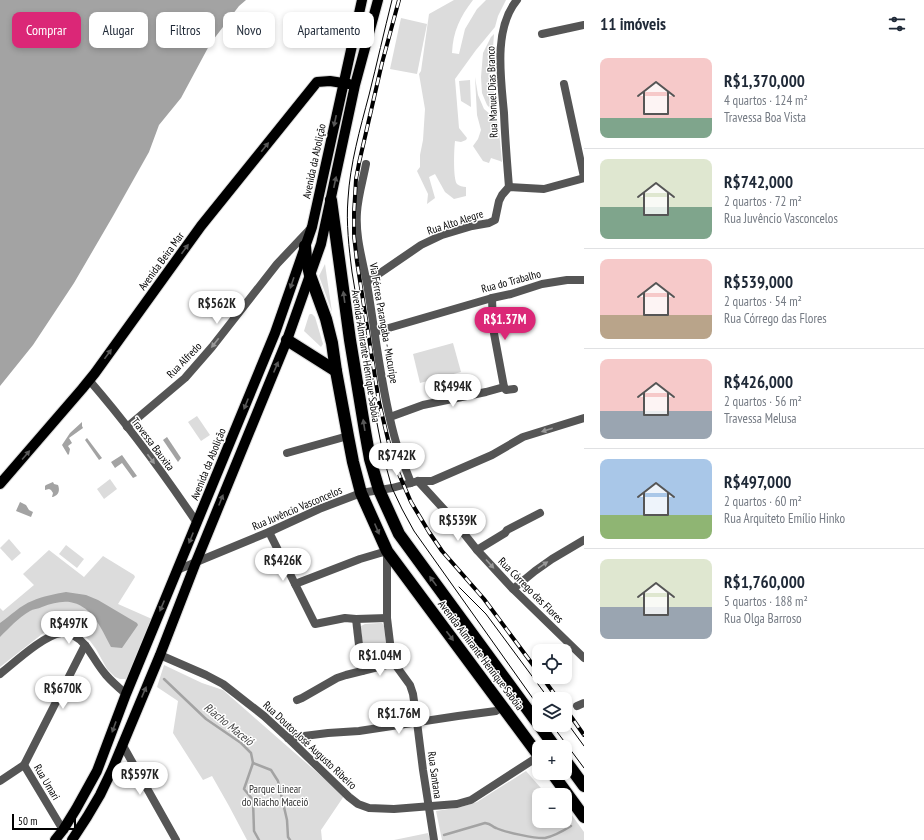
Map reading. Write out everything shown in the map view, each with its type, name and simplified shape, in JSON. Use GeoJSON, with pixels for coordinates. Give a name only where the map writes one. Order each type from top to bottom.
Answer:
{"type":"FeatureCollection","features":[{"type":"Feature","properties":{"kind":"highway","name":"Avenida Almirante Henrique Sabóia"},"geometry":{"type":"LineString","coordinates":[[331,200],[363,424],[370,459],[379,490],[399,534],[405,543],[550,740]]}},
{"type":"Feature","properties":{"kind":"highway","name":"Avenida Almirante Henrique Sabóia"},"geometry":{"type":"LineString","coordinates":[[306,246],[306,258],[310,275],[332,344],[353,462],[361,493],[387,551],[532,747]]}},
{"type":"Feature","properties":{"kind":"highway"},"geometry":{"type":"LineString","coordinates":[[287,340],[336,370]]}},
{"type":"Feature","properties":{"kind":"highway"},"geometry":{"type":"LineString","coordinates":[[572,770],[584,786]]}},
{"type":"Feature","properties":{"kind":"highway"},"geometry":{"type":"LineString","coordinates":[[557,780],[584,817]]}},
{"type":"Feature","properties":{"kind":"main road","name":"Avenida da Abolição"},"geometry":{"type":"LineString","coordinates":[[55,840],[63,830],[88,789],[97,771],[126,694],[275,333],[312,228],[362,0]]}},
{"type":"Feature","properties":{"kind":"main road"},"geometry":{"type":"LineString","coordinates":[[72,840],[100,795],[112,770],[287,340],[321,244],[355,85],[378,0]]}},
{"type":"Feature","properties":{"kind":"main road","name":"Avenida Beira Mar"},"geometry":{"type":"LineString","coordinates":[[0,484],[31,450],[89,380],[201,226],[317,82],[330,81],[355,85]]}},
{"type":"Feature","properties":{"kind":"main road"},"geometry":{"type":"LineString","coordinates":[[88,789],[100,795]]}},
{"type":"Feature","properties":{"kind":"street","name":"Rua Manuel Dias Branco"},"geometry":{"type":"LineString","coordinates":[[508,187],[500,51],[506,19],[516,0]]}},
{"type":"Feature","properties":{"kind":"street"},"geometry":{"type":"LineString","coordinates":[[542,34],[584,25]]}},
{"type":"Feature","properties":{"kind":"street"},"geometry":{"type":"LineString","coordinates":[[508,187],[544,188],[584,177],[564,84]]}},
{"type":"Feature","properties":{"kind":"street","name":"Via Férrea Parangaba - Mucuripe"},"geometry":{"type":"LineString","coordinates":[[366,164],[357,213],[357,239],[367,282],[383,383],[394,435],[402,460],[415,482]]}},
{"type":"Feature","properties":{"kind":"street","name":"Rua Alto Alegre"},"geometry":{"type":"LineString","coordinates":[[367,282],[421,245],[442,235],[472,226],[489,223],[494,220],[499,201],[508,187]]}},
{"type":"Feature","properties":{"kind":"street","name":"Rua Alfredo"},"geometry":{"type":"LineString","coordinates":[[127,427],[184,378],[212,347],[277,264],[312,228]]}},
{"type":"Feature","properties":{"kind":"street","name":"Rua do Trabalho"},"geometry":{"type":"LineString","coordinates":[[375,332],[542,284],[567,280],[584,280]]}},
{"type":"Feature","properties":{"kind":"street"},"geometry":{"type":"LineString","coordinates":[[492,298],[493,328],[504,387]]}},
{"type":"Feature","properties":{"kind":"street","name":"Travessa Bauxita"},"geometry":{"type":"LineString","coordinates":[[89,380],[165,477],[197,523]]}},
{"type":"Feature","properties":{"kind":"street"},"geometry":{"type":"LineString","coordinates":[[390,417],[423,405],[504,387],[506,390],[514,389]]}},
{"type":"Feature","properties":{"kind":"street","name":"Rua Juvêncio Vasconcelos"},"geometry":{"type":"LineString","coordinates":[[177,570],[269,532],[319,509],[361,493],[415,482],[432,481],[492,455],[523,437],[584,418]]}},
{"type":"Feature","properties":{"kind":"street"},"geometry":{"type":"LineString","coordinates":[[287,453],[348,436]]}},
{"type":"Feature","properties":{"kind":"street","name":"Rua Córrego das Flores"},"geometry":{"type":"LineString","coordinates":[[415,482],[450,516],[477,550],[512,589],[584,658]]}},
{"type":"Feature","properties":{"kind":"street"},"geometry":{"type":"LineString","coordinates":[[477,550],[505,533],[507,530],[540,513]]}},
{"type":"Feature","properties":{"kind":"street"},"geometry":{"type":"LineString","coordinates":[[269,532],[315,624],[346,618],[387,618]]}},
{"type":"Feature","properties":{"kind":"street"},"geometry":{"type":"LineString","coordinates":[[512,589],[552,559],[584,540]]}},
{"type":"Feature","properties":{"kind":"street"},"geometry":{"type":"LineString","coordinates":[[295,584],[360,559],[387,551]]}},
{"type":"Feature","properties":{"kind":"street","name":"Rua Santana"},"geometry":{"type":"LineString","coordinates":[[387,551],[387,618],[394,663],[410,685],[413,694],[434,840]]}},
{"type":"Feature","properties":{"kind":"street"},"geometry":{"type":"LineString","coordinates":[[356,619],[362,671]]}},
{"type":"Feature","properties":{"kind":"street"},"geometry":{"type":"LineString","coordinates":[[0,674],[41,641],[61,633],[71,635],[79,639],[85,645],[105,674],[126,694]]}},
{"type":"Feature","properties":{"kind":"street"},"geometry":{"type":"LineString","coordinates":[[0,780],[24,765],[85,645]]}},
{"type":"Feature","properties":{"kind":"street","name":"Rua Doutor José Augusto Ribeiro"},"geometry":{"type":"LineString","coordinates":[[160,655],[223,684],[264,716],[349,797],[358,804],[369,808],[394,809],[457,804],[471,800],[532,761]]}},
{"type":"Feature","properties":{"kind":"street"},"geometry":{"type":"LineString","coordinates":[[297,700],[337,678],[394,663]]}},
{"type":"Feature","properties":{"kind":"street"},"geometry":{"type":"LineString","coordinates":[[288,738],[359,731],[496,711],[502,707]]}},
{"type":"Feature","properties":{"kind":"street"},"geometry":{"type":"LineString","coordinates":[[122,744],[176,840]]}},
{"type":"Feature","properties":{"kind":"street","name":"Rua Umari"},"geometry":{"type":"LineString","coordinates":[[24,765],[63,830]]}},
{"type":"Feature","properties":{"kind":"green space"},"geometry":{"type":"Polygon","coordinates":[[[454,0],[473,0],[461,18],[454,38],[452,53],[459,54],[465,29],[477,9],[486,0],[506,0],[498,16],[495,27],[455,79],[459,128],[467,138],[461,142],[455,141],[455,176],[457,184],[466,187],[466,196],[454,199],[445,192],[435,174],[429,177],[435,198],[427,204],[428,194],[417,171],[420,167],[425,109],[419,74],[421,71],[429,14],[454,0]]]}},
{"type":"Feature","properties":{"kind":"green space"},"geometry":{"type":"Polygon","coordinates":[[[401,18],[427,24],[417,74],[390,69],[401,18]]]}},
{"type":"Feature","properties":{"kind":"green space"},"geometry":{"type":"Polygon","coordinates":[[[494,34],[490,73],[494,91],[496,114],[487,105],[482,93],[481,77],[483,53],[494,34]]]}},
{"type":"Feature","properties":{"kind":"green space"},"geometry":{"type":"Polygon","coordinates":[[[475,77],[478,95],[484,109],[498,121],[502,162],[491,158],[489,163],[483,161],[473,146],[478,139],[481,130],[477,115],[475,77]]]}},
{"type":"Feature","properties":{"kind":"green space"},"geometry":{"type":"Polygon","coordinates":[[[470,80],[471,107],[461,101],[459,81],[470,80]]]}},
{"type":"Feature","properties":{"kind":"green space"},"geometry":{"type":"Polygon","coordinates":[[[325,264],[332,312],[319,276],[325,264]]]}},
{"type":"Feature","properties":{"kind":"green space"},"geometry":{"type":"Polygon","coordinates":[[[310,314],[315,317],[323,344],[321,347],[304,331],[310,314]]]}},
{"type":"Feature","properties":{"kind":"green space"},"geometry":{"type":"Polygon","coordinates":[[[453,343],[461,372],[420,383],[413,354],[453,343]]]}},
{"type":"Feature","properties":{"kind":"green space"},"geometry":{"type":"Polygon","coordinates":[[[197,416],[210,435],[201,441],[188,422],[197,416]]]}},
{"type":"Feature","properties":{"kind":"green space"},"geometry":{"type":"Polygon","coordinates":[[[110,479],[117,489],[104,499],[97,489],[110,479]]]}},
{"type":"Feature","properties":{"kind":"green space"},"geometry":{"type":"Polygon","coordinates":[[[9,539],[21,553],[12,561],[0,548],[9,539]]]}},
{"type":"Feature","properties":{"kind":"green space"},"geometry":{"type":"Polygon","coordinates":[[[66,545],[84,559],[77,568],[59,554],[66,545]]]}},
{"type":"Feature","properties":{"kind":"green space"},"geometry":{"type":"Polygon","coordinates":[[[49,550],[84,577],[103,556],[134,575],[135,577],[118,604],[152,619],[128,679],[120,679],[115,677],[107,669],[90,641],[82,634],[66,628],[56,628],[46,631],[0,667],[0,608],[3,611],[34,585],[23,574],[49,550]]]}},
{"type":"Feature","properties":{"kind":"green space"},"geometry":{"type":"Polygon","coordinates":[[[382,623],[384,626],[388,664],[364,666],[361,626],[365,624],[382,623]]]}},
{"type":"Feature","properties":{"kind":"green space","name":"Parque Linear do Riacho Maceió"},"geometry":{"type":"Polygon","coordinates":[[[164,665],[202,683],[223,690],[344,796],[321,830],[322,840],[247,840],[212,776],[203,780],[173,733],[178,701],[157,687],[164,665]]]}},
{"type":"Feature","properties":{"kind":"green space"},"geometry":{"type":"Polygon","coordinates":[[[526,771],[532,780],[534,780],[541,788],[532,788],[532,828],[572,828],[572,815],[584,832],[584,840],[442,840],[436,811],[461,807],[477,802],[526,771]]]}},
{"type":"Feature","properties":{"kind":"green space"},"geometry":{"type":"Polygon","coordinates":[[[428,833],[430,840],[394,840],[428,833]]]}},
{"type":"Feature","properties":{"kind":"shaded area"},"geometry":{"type":"Polygon","coordinates":[[[0,0],[246,0],[234,12],[223,12],[223,27],[215,37],[215,12],[156,12],[156,48],[208,48],[181,98],[159,125],[149,152],[74,283],[33,345],[0,386],[0,0]]]}},
{"type":"Feature","properties":{"kind":"shaded area"},"geometry":{"type":"Polygon","coordinates":[[[82,422],[83,428],[69,438],[72,443],[68,446],[70,449],[68,455],[62,445],[70,433],[82,422]]]}},
{"type":"Feature","properties":{"kind":"shaded area"},"geometry":{"type":"Polygon","coordinates":[[[167,437],[181,458],[178,462],[163,440],[167,437]]]}},
{"type":"Feature","properties":{"kind":"shaded area"},"geometry":{"type":"Polygon","coordinates":[[[87,438],[102,458],[99,460],[85,440],[87,438]]]}},
{"type":"Feature","properties":{"kind":"shaded area"},"geometry":{"type":"Polygon","coordinates":[[[122,455],[137,476],[133,478],[122,463],[115,468],[111,462],[122,455]]]}},
{"type":"Feature","properties":{"kind":"shaded area"},"geometry":{"type":"Polygon","coordinates":[[[53,482],[54,484],[58,485],[59,490],[57,495],[52,497],[53,493],[49,489],[45,490],[45,486],[53,482]]]}},
{"type":"Feature","properties":{"kind":"shaded area"},"geometry":{"type":"Polygon","coordinates":[[[20,502],[26,505],[29,510],[33,512],[31,517],[16,511],[20,502]]]}},
{"type":"Feature","properties":{"kind":"shaded area"},"geometry":{"type":"Polygon","coordinates":[[[66,592],[86,595],[98,600],[138,625],[122,648],[111,647],[98,623],[88,611],[71,602],[60,602],[30,611],[0,637],[0,623],[20,608],[40,598],[66,592]]]}},
{"type":"Feature","properties":{"kind":"waterway","name":"Riacho Maceió"},"geometry":{"type":"LineString","coordinates":[[164,679],[206,719],[241,743],[251,753],[253,763],[244,789],[253,800],[254,831],[259,840]]}},
{"type":"Feature","properties":{"kind":"waterway"},"geometry":{"type":"LineString","coordinates":[[253,763],[271,770],[278,781],[287,820],[288,837],[290,840]]}},
{"type":"Feature","properties":{"kind":"waterway"},"geometry":{"type":"LineString","coordinates":[[444,835],[485,823],[500,830],[545,838],[556,835],[567,828]]}},
{"type":"Feature","properties":{"kind":"tram line"},"geometry":{"type":"LineString","coordinates":[[392,0],[356,147],[349,186],[347,208],[352,272],[384,459],[392,488],[414,531],[532,697]]}},
{"type":"Feature","properties":{"kind":"tram line"},"geometry":{"type":"LineString","coordinates":[[459,587],[486,614],[544,692]]}},
{"type":"Feature","properties":{"kind":"tram line"},"geometry":{"type":"LineString","coordinates":[[572,730],[584,746]]}},
{"type":"Feature","properties":{"kind":"tram line"},"geometry":{"type":"LineString","coordinates":[[557,732],[584,768]]}},
{"type":"Feature","properties":{"kind":"railway"},"geometry":{"type":"LineString","coordinates":[[399,0],[382,63],[359,163],[356,179],[354,213],[354,236],[357,262],[379,402],[391,452],[411,502],[442,551],[484,599],[532,664]]}},
{"type":"Feature","properties":{"kind":"railway"},"geometry":{"type":"LineString","coordinates":[[547,684],[553,692]]}},
{"type":"Feature","properties":{"kind":"railway"},"geometry":{"type":"LineString","coordinates":[[572,718],[584,735]]}}]}
